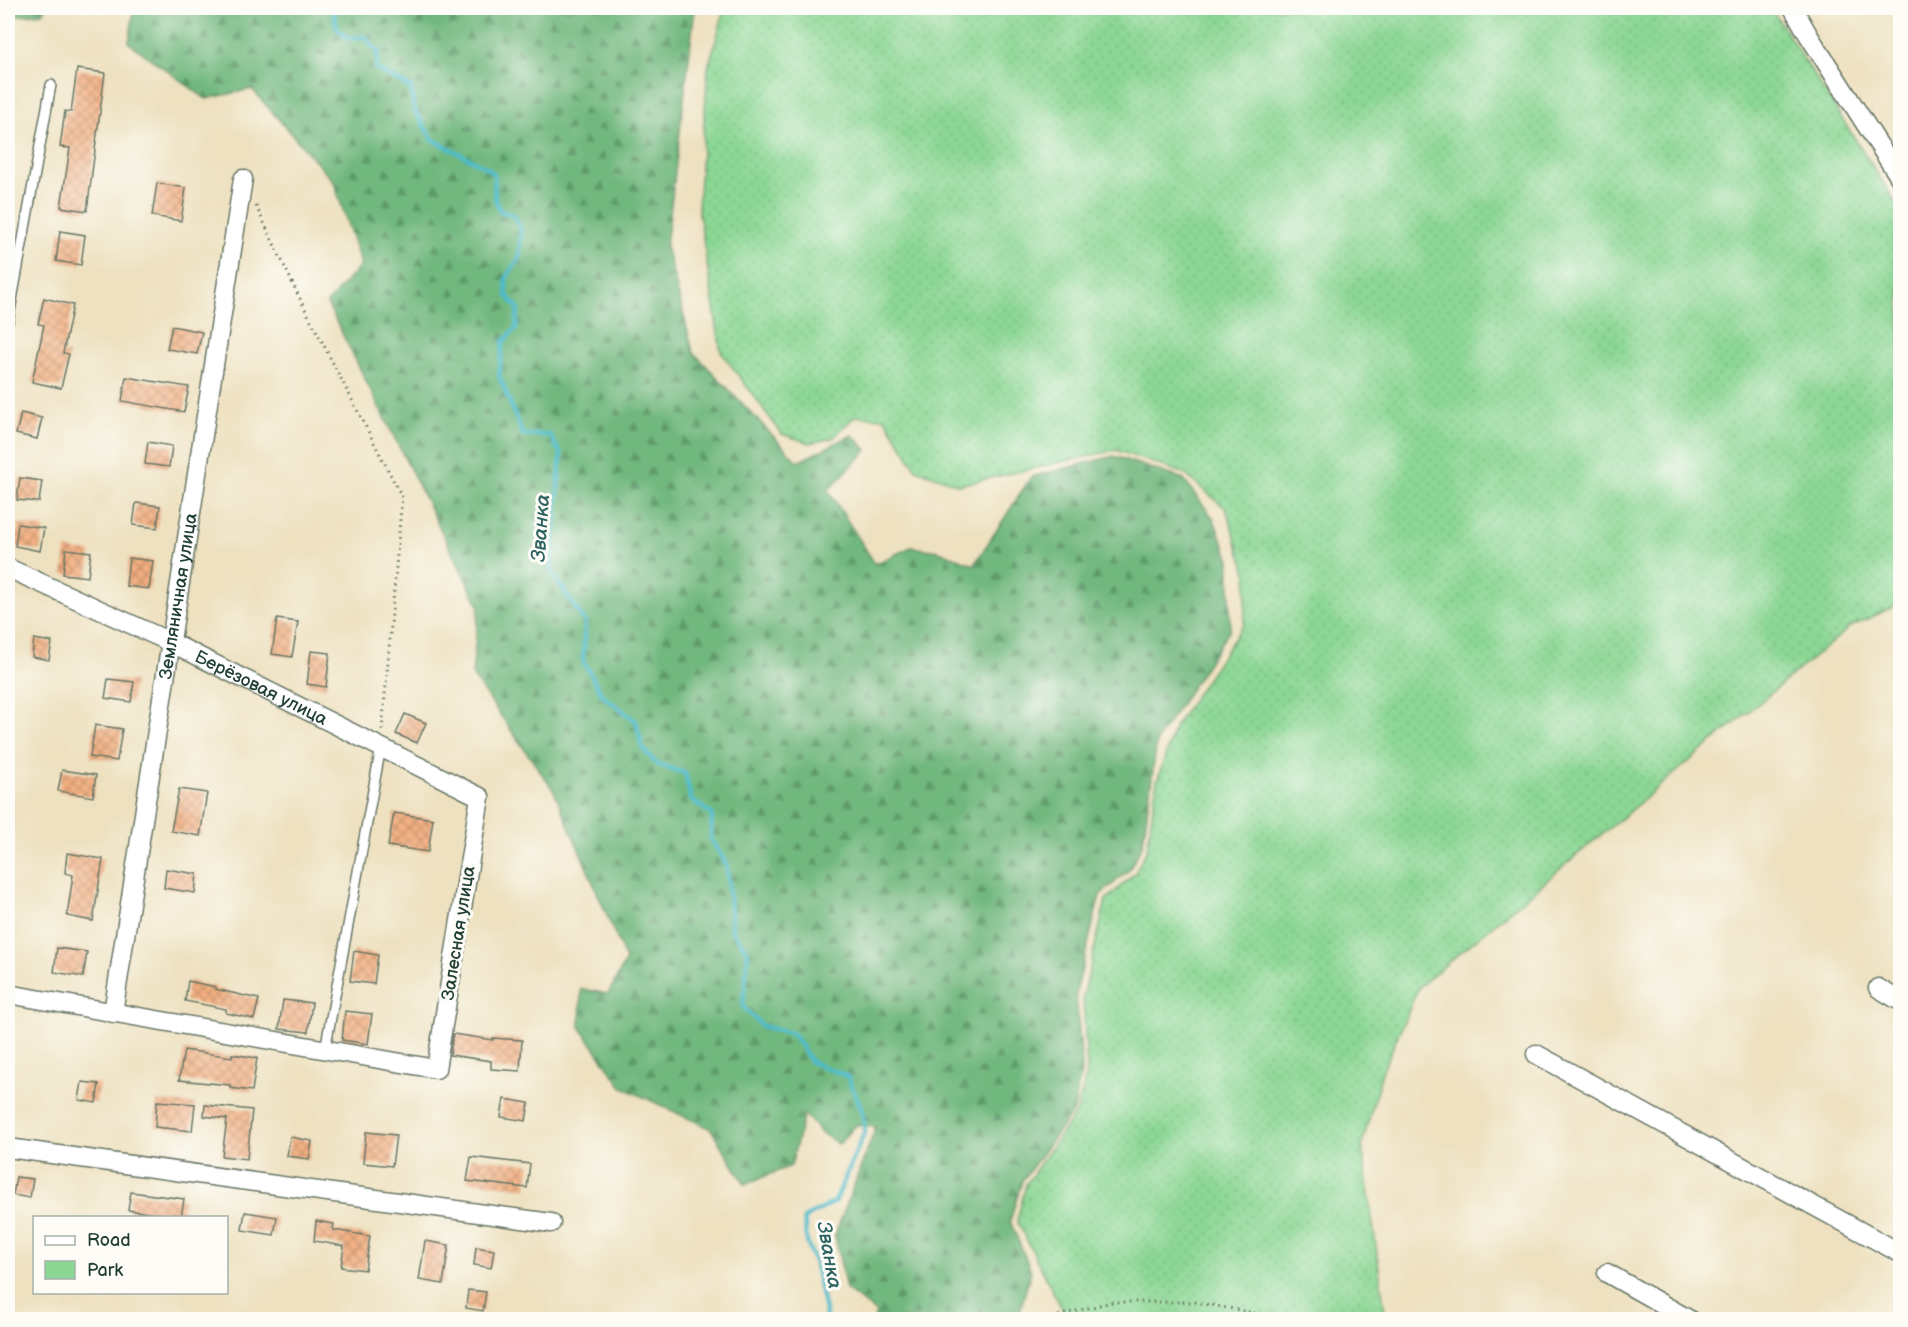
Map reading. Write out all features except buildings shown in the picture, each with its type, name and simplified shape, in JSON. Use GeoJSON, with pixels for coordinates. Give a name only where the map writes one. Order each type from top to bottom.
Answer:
{"type":"FeatureCollection","features":[{"type":"Feature","properties":{"kind":"street"},"geometry":{"type":"LineString","coordinates":[[1793,8],[1900,178]]}},
{"type":"Feature","properties":{"kind":"street","name":"Земляничная улица"},"geometry":{"type":"LineString","coordinates":[[112,1013],[243,179]]}},
{"type":"Feature","properties":{"kind":"street","name":"Берёзовая улица"},"geometry":{"type":"LineString","coordinates":[[8,568],[170,642],[480,797]]}},
{"type":"Feature","properties":{"kind":"street","name":"Залесная улица"},"geometry":{"type":"LineString","coordinates":[[325,1050],[436,1069],[480,797]]}},
{"type":"Feature","properties":{"kind":"street"},"geometry":{"type":"LineString","coordinates":[[1878,988],[1900,1001]]}},
{"type":"Feature","properties":{"kind":"street"},"geometry":{"type":"LineString","coordinates":[[8,994],[325,1050]]}},
{"type":"Feature","properties":{"kind":"street"},"geometry":{"type":"LineString","coordinates":[[1536,1054],[1900,1253]]}},
{"type":"Feature","properties":{"kind":"street"},"geometry":{"type":"LineString","coordinates":[[8,1148],[551,1223]]}},
{"type":"Feature","properties":{"kind":"street"},"geometry":{"type":"LineString","coordinates":[[1606,1273],[1690,1320]]}},
{"type":"Feature","properties":{"kind":"lane"},"geometry":{"type":"LineString","coordinates":[[8,322],[51,85]]}},
{"type":"Feature","properties":{"kind":"lane"},"geometry":{"type":"LineString","coordinates":[[325,1050],[381,747]]}},
{"type":"Feature","properties":{"kind":"path"},"geometry":{"type":"LineString","coordinates":[[243,179],[302,303],[402,497],[381,747]]}},
{"type":"Feature","properties":{"kind":"path"},"geometry":{"type":"LineString","coordinates":[[1041,1320],[1112,1302],[1195,1302],[1292,1320]]}},
{"type":"Feature","properties":{"kind":"green space"},"geometry":{"type":"Polygon","coordinates":[[[8,8],[46,8],[43,13],[8,17],[8,8]]]}},
{"type":"Feature","properties":{"kind":"green space"},"geometry":{"type":"Polygon","coordinates":[[[134,8],[695,8],[666,246],[693,352],[798,462],[852,435],[867,450],[828,490],[875,564],[911,547],[939,551],[974,565],[1031,477],[1114,456],[1183,479],[1213,518],[1230,560],[1230,629],[1157,740],[1143,843],[1129,870],[1100,895],[1076,993],[1082,1067],[1074,1110],[1022,1181],[1010,1221],[1031,1271],[1020,1311],[1038,1319],[874,1319],[876,1313],[846,1289],[835,1235],[876,1127],[856,1125],[839,1144],[821,1133],[804,1114],[791,1166],[745,1184],[711,1129],[622,1087],[580,1027],[581,989],[608,994],[626,960],[554,791],[472,675],[479,606],[327,303],[361,265],[334,182],[252,89],[206,99],[129,43],[134,8]]]}},
{"type":"Feature","properties":{"kind":"green space"},"geometry":{"type":"Polygon","coordinates":[[[725,8],[1771,8],[1900,209],[1900,604],[1850,627],[1419,987],[1382,1072],[1362,1145],[1386,1319],[1067,1319],[1017,1221],[1026,1184],[1077,1111],[1087,1072],[1083,997],[1106,900],[1135,873],[1147,849],[1157,781],[1175,726],[1244,624],[1247,575],[1226,509],[1185,474],[1116,450],[959,485],[916,469],[885,418],[855,416],[833,438],[810,443],[782,434],[721,352],[698,207],[708,68],[725,8]]]}},
{"type":"Feature","properties":{"kind":"waterway","name":"Званка"},"geometry":{"type":"LineString","coordinates":[[333,8],[337,28],[347,38],[365,37],[378,52],[376,69],[411,88],[414,109],[432,139],[494,174],[495,199],[500,211],[514,215],[521,231],[519,258],[506,278],[507,296],[518,308],[516,328],[503,342],[499,376],[523,435],[550,435],[561,455],[551,571],[585,622],[583,661],[603,696],[636,721],[642,747],[656,764],[685,773],[691,800],[712,814],[711,839],[727,865],[732,930],[748,952],[743,1007],[762,1026],[793,1034],[811,1062],[847,1076],[862,1110],[865,1131],[835,1202],[804,1218],[807,1242],[815,1264],[827,1320]]}}]}
